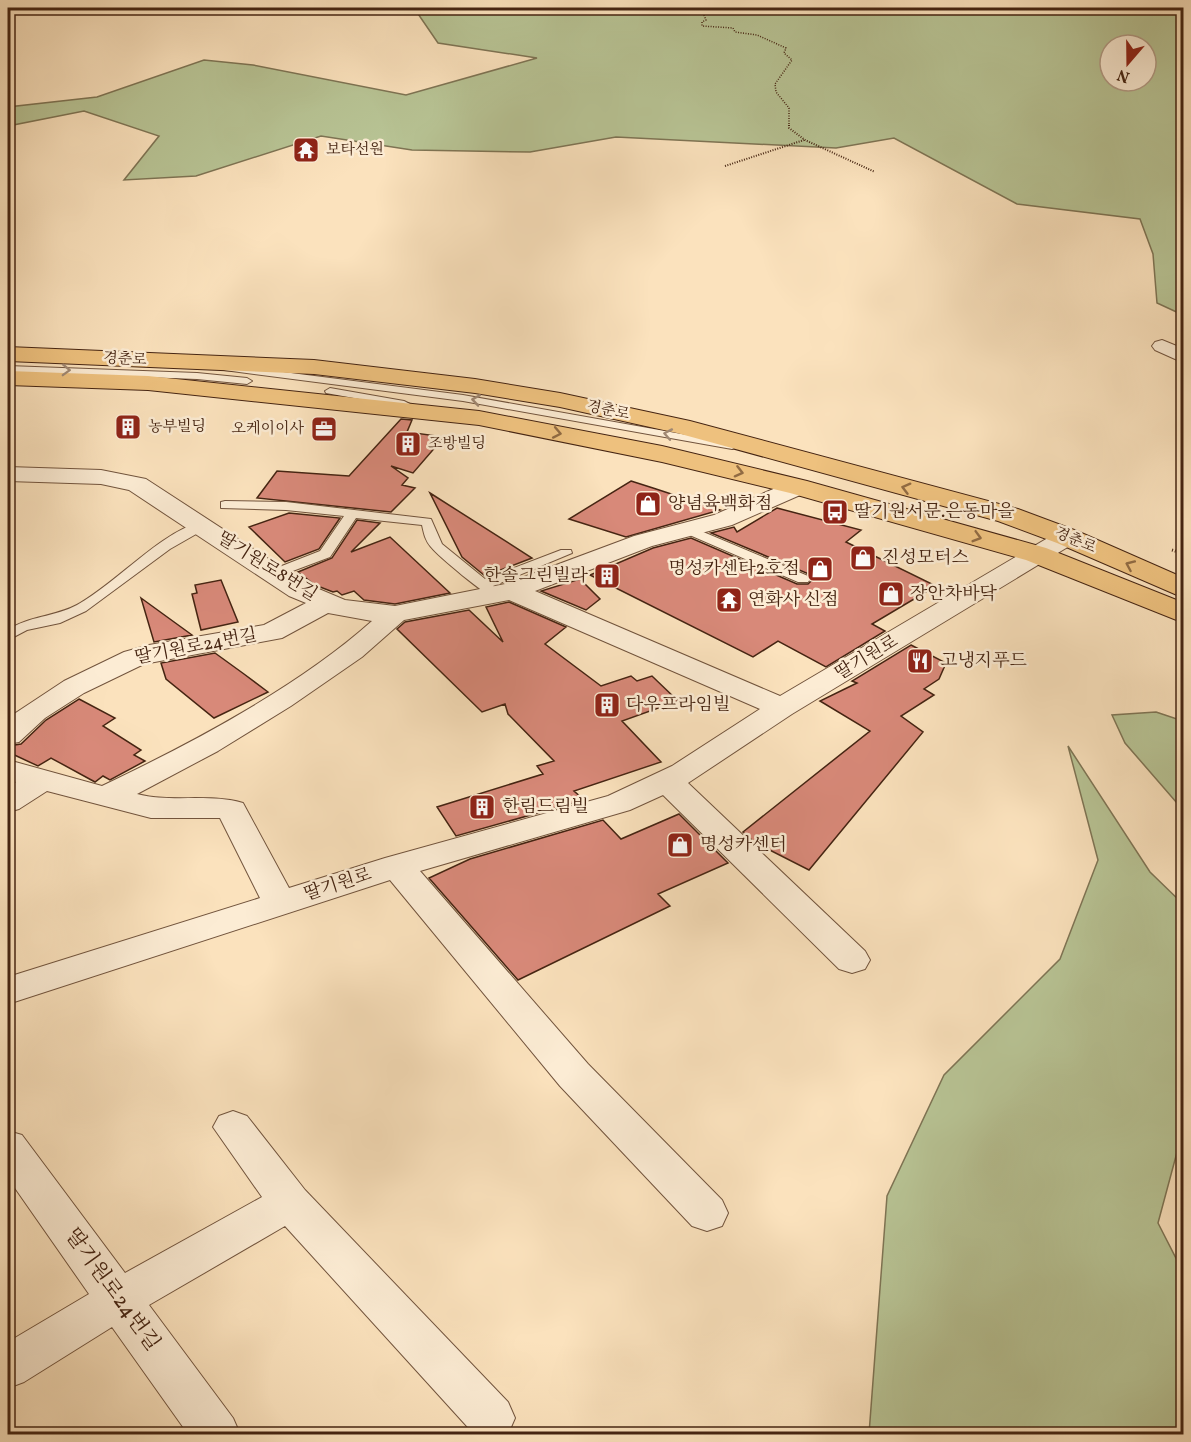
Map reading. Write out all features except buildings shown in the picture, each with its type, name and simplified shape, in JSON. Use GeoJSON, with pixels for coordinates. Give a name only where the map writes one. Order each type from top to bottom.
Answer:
{"type":"FeatureCollection","features":[{"type":"Feature","properties":{"kind":"main road","name":"경춘로"},"geometry":{"type":"LineString","coordinates":[[8,354],[200,364],[314,367],[476,386],[560,400],[681,426],[788,457],[1008,515],[1067,537],[1184,588]]}},
{"type":"Feature","properties":{"kind":"main road","name":"경춘로"},"geometry":{"type":"LineString","coordinates":[[8,378],[148,383],[478,418],[662,454],[798,487],[1036,554],[1184,614]]}},
{"type":"Feature","properties":{"kind":"street"},"geometry":{"type":"LineString","coordinates":[[1162,346],[1184,357]]}},
{"type":"Feature","properties":{"kind":"street","name":"딸기원로8번길"},"geometry":{"type":"LineString","coordinates":[[8,474],[95,476],[127,480],[137,484],[298,590],[326,603],[363,612],[396,614],[497,590],[643,541],[723,520],[798,487]]}},
{"type":"Feature","properties":{"kind":"street","name":"딸기원로"},"geometry":{"type":"LineString","coordinates":[[8,991],[397,866],[619,803],[668,781],[782,708],[885,649],[1067,537]]}},
{"type":"Feature","properties":{"kind":"street"},"geometry":{"type":"LineString","coordinates":[[497,590],[782,708]]}},
{"type":"Feature","properties":{"kind":"street","name":"딸기원로24번길"},"geometry":{"type":"LineString","coordinates":[[8,735],[19,722],[40,706],[131,658],[272,632],[326,603]]}},
{"type":"Feature","properties":{"kind":"street"},"geometry":{"type":"LineString","coordinates":[[105,797],[175,764],[258,715],[378,633],[396,614]]}},
{"type":"Feature","properties":{"kind":"street"},"geometry":{"type":"LineString","coordinates":[[8,770],[151,808],[217,807],[232,810],[280,904]]}},
{"type":"Feature","properties":{"kind":"street"},"geometry":{"type":"LineString","coordinates":[[8,802],[42,780]]}},
{"type":"Feature","properties":{"kind":"street"},"geometry":{"type":"LineString","coordinates":[[668,781],[852,960]]}},
{"type":"Feature","properties":{"kind":"street"},"geometry":{"type":"LineString","coordinates":[[397,866],[574,1075],[706,1213]]}},
{"type":"Feature","properties":{"kind":"street"},"geometry":{"type":"LineString","coordinates":[[233,1127],[290,1202],[491,1418]]}},
{"type":"Feature","properties":{"kind":"street","name":"딸기원로24번길"},"geometry":{"type":"LineString","coordinates":[[8,1147],[216,1434]]}},
{"type":"Feature","properties":{"kind":"street"},"geometry":{"type":"LineString","coordinates":[[8,1366],[119,1299],[290,1202]]}},
{"type":"Feature","properties":{"kind":"lane"},"geometry":{"type":"LineString","coordinates":[[8,9],[16,8]]}},
{"type":"Feature","properties":{"kind":"lane"},"geometry":{"type":"LineString","coordinates":[[8,369],[197,376],[304,387],[478,418]]}},
{"type":"Feature","properties":{"kind":"lane"},"geometry":{"type":"LineString","coordinates":[[225,505],[278,506],[427,522],[433,542],[497,590],[566,553]]}},
{"type":"Feature","properties":{"kind":"lane"},"geometry":{"type":"LineString","coordinates":[[274,574],[325,554],[353,513]]}},
{"type":"Feature","properties":{"kind":"lane","name":"딸기원로8번길"},"geometry":{"type":"LineString","coordinates":[[8,636],[24,624],[64,617],[95,599],[176,538],[201,526]]}},
{"type":"Feature","properties":{"kind":"lane"},"geometry":{"type":"LineString","coordinates":[[689,530],[802,579]]}},
{"type":"Feature","properties":{"kind":"path"},"geometry":{"type":"LineString","coordinates":[[694,8],[703,13],[706,20],[702,22],[702,26],[733,28],[735,32],[757,35],[786,48],[784,53],[792,60],[775,84],[776,92],[789,108],[789,128],[805,140],[875,172]]}},
{"type":"Feature","properties":{"kind":"path"},"geometry":{"type":"LineString","coordinates":[[725,165],[805,140]]}},
{"type":"Feature","properties":{"kind":"green space"},"geometry":{"type":"Polygon","coordinates":[[[414,8],[1183,8],[1183,315],[1157,303],[1153,254],[1140,219],[1017,204],[894,138],[836,148],[616,137],[530,152],[412,150],[321,136],[196,176],[124,180],[159,136],[84,111],[8,126],[8,107],[97,97],[204,60],[253,65],[406,95],[537,58],[438,43],[414,8]]]}},
{"type":"Feature","properties":{"kind":"green space"},"geometry":{"type":"Polygon","coordinates":[[[1156,712],[1183,721],[1183,810],[1125,743],[1112,715],[1156,712]]]}},
{"type":"Feature","properties":{"kind":"green space"},"geometry":{"type":"Polygon","coordinates":[[[1068,746],[1150,872],[1183,904],[1183,1130],[1158,1223],[1183,1272],[1183,1434],[869,1434],[887,1196],[944,1075],[1060,959],[1098,860],[1068,746]]]}},
{"type":"Feature","properties":{"kind":"place","name":"보타선원"},"geometry":{"type":"Point","coordinates":[306,150]}},
{"type":"Feature","properties":{"kind":"place","name":"농부빌딩"},"geometry":{"type":"Point","coordinates":[128,427]}},
{"type":"Feature","properties":{"kind":"place","name":"오케이이사"},"geometry":{"type":"Point","coordinates":[324,429]}},
{"type":"Feature","properties":{"kind":"place","name":"조방빌딩"},"geometry":{"type":"Point","coordinates":[408,444]}},
{"type":"Feature","properties":{"kind":"place","name":"양념육백화점"},"geometry":{"type":"Point","coordinates":[648,504]}},
{"type":"Feature","properties":{"kind":"place","name":"딸기원서문.은동마을"},"geometry":{"type":"Point","coordinates":[835,512]}},
{"type":"Feature","properties":{"kind":"place","name":"진성모터스"},"geometry":{"type":"Point","coordinates":[863,558]}},
{"type":"Feature","properties":{"kind":"place","name":"명성카센타2호점"},"geometry":{"type":"Point","coordinates":[820,569]}},
{"type":"Feature","properties":{"kind":"place","name":"한솔그린빌라"},"geometry":{"type":"Point","coordinates":[607,576]}},
{"type":"Feature","properties":{"kind":"place","name":"장안차바닥"},"geometry":{"type":"Point","coordinates":[891,594]}},
{"type":"Feature","properties":{"kind":"place","name":"연화사 신점"},"geometry":{"type":"Point","coordinates":[729,600]}},
{"type":"Feature","properties":{"kind":"place","name":"고냉지푸드"},"geometry":{"type":"Point","coordinates":[920,661]}},
{"type":"Feature","properties":{"kind":"place","name":"다우프라임빌"},"geometry":{"type":"Point","coordinates":[607,705]}},
{"type":"Feature","properties":{"kind":"place","name":"한림드림빌"},"geometry":{"type":"Point","coordinates":[482,807]}},
{"type":"Feature","properties":{"kind":"place","name":"명성카센터"},"geometry":{"type":"Point","coordinates":[680,845]}}]}
